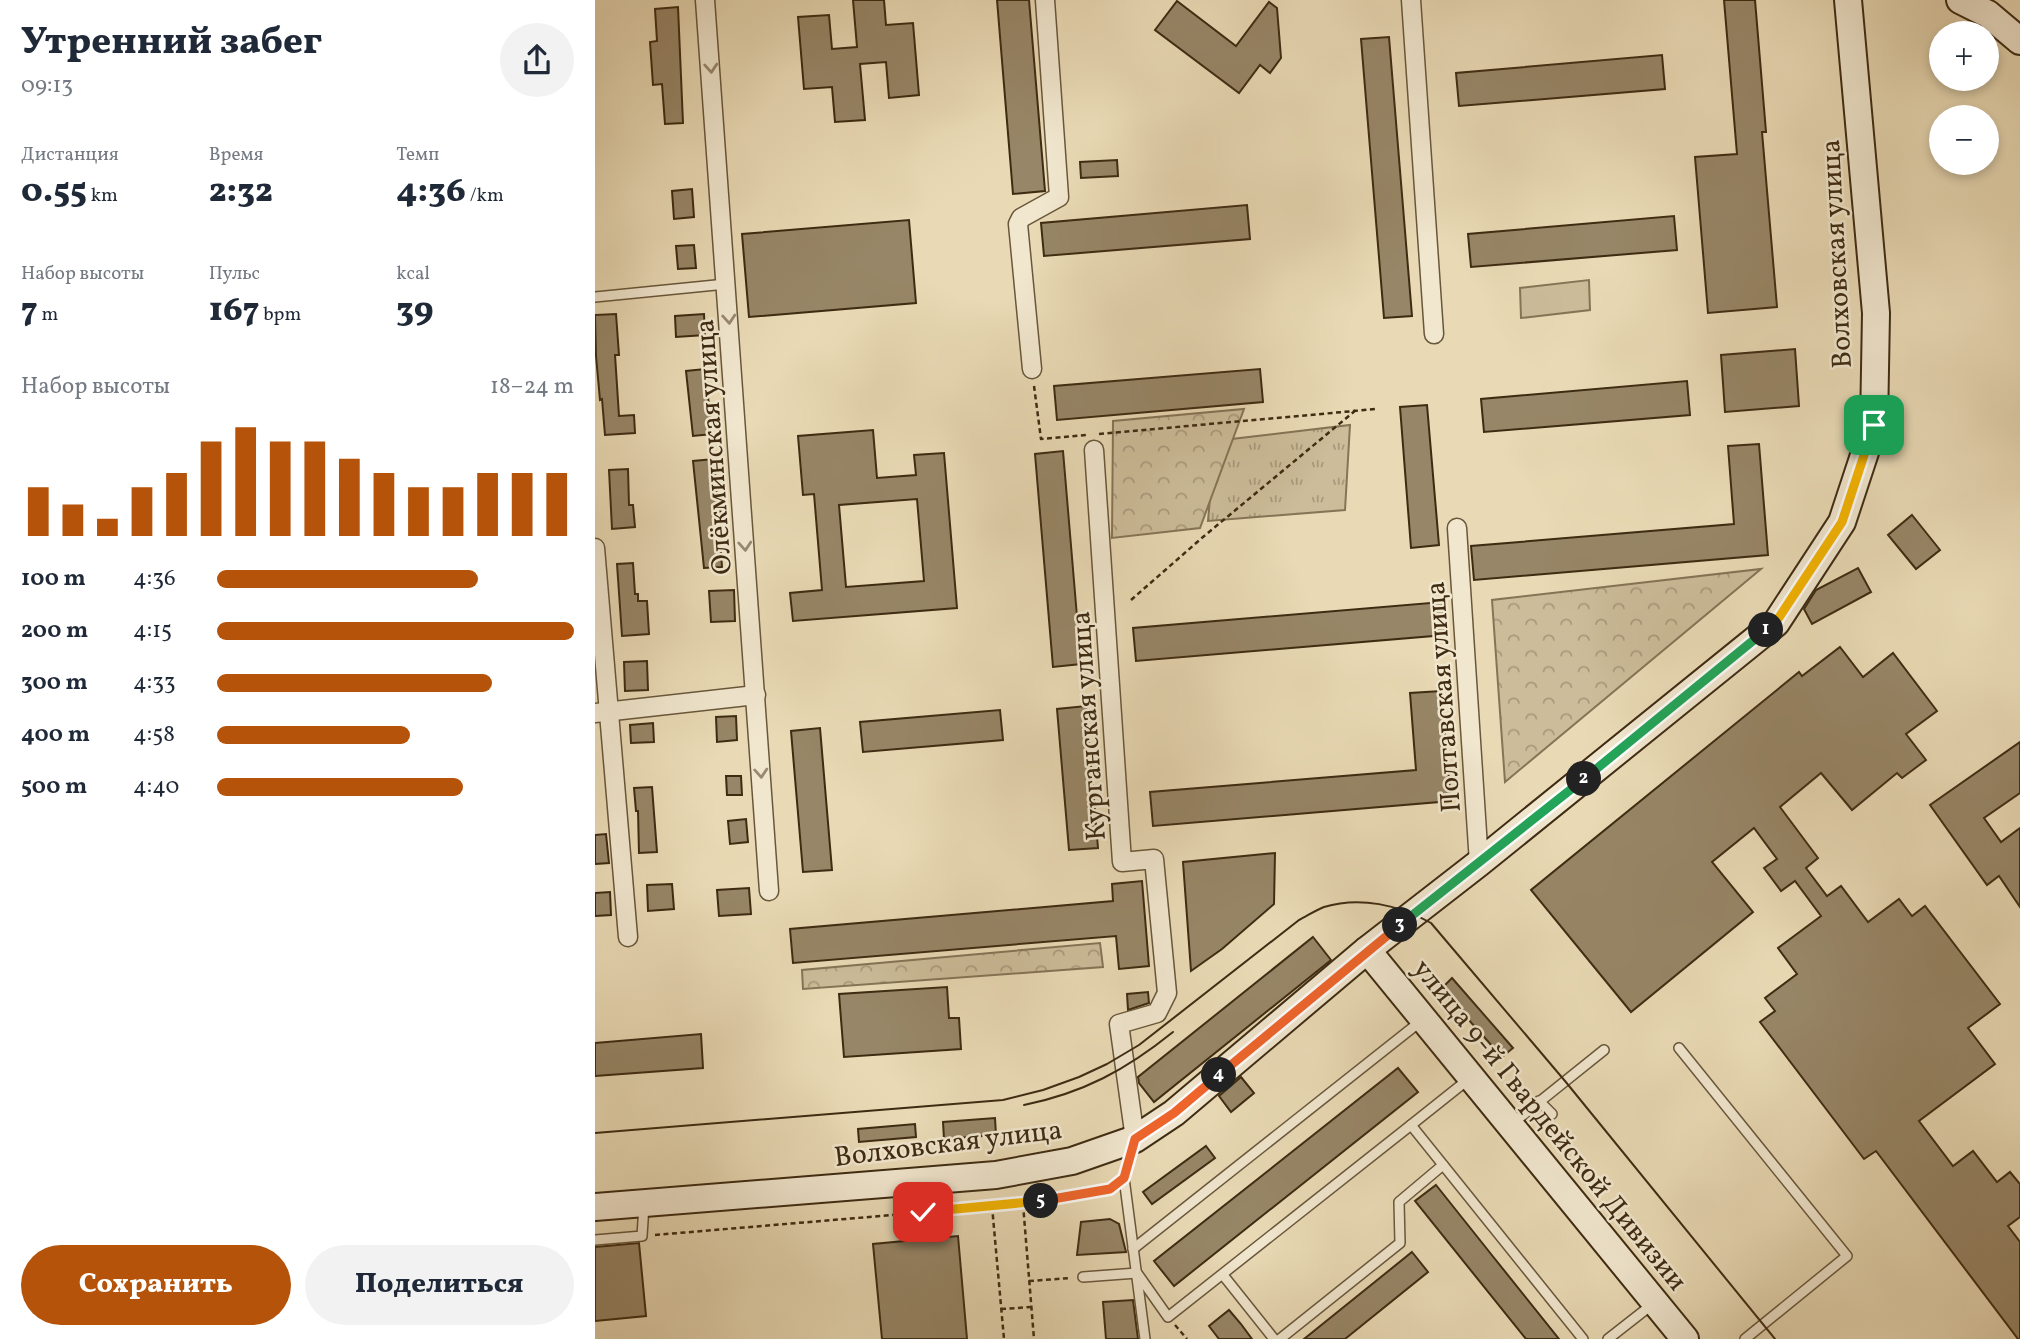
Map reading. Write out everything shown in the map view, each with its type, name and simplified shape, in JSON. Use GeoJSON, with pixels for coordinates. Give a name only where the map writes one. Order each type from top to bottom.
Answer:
{"type":"FeatureCollection","features":[{"type":"Feature","properties":{"kind":"main road","name":"Волховская улица"},"geometry":{"type":"LineString","coordinates":[[595,1207],[996,1175],[1072,1161],[1135,1139],[1174,1113],[1367,950],[1479,863],[1776,622],[1842,522],[1874,425],[1876,313],[1848,0]]}},
{"type":"Feature","properties":{"kind":"main road"},"geometry":{"type":"LineString","coordinates":[[1960,0],[1988,14],[2020,41]]}},
{"type":"Feature","properties":{"kind":"main road","name":"улица 9-й Гвардейской Дивизии"},"geometry":{"type":"LineString","coordinates":[[1367,950],[1425,1017],[1685,1339]]}},
{"type":"Feature","properties":{"kind":"street","name":"Олёкминская улица"},"geometry":{"type":"LineString","coordinates":[[705,0],[769,891]]}},
{"type":"Feature","properties":{"kind":"street"},"geometry":{"type":"LineString","coordinates":[[1032,369],[1018,225],[1021,218],[1059,197],[1045,0]]}},
{"type":"Feature","properties":{"kind":"street"},"geometry":{"type":"LineString","coordinates":[[1411,0],[1434,334]]}},
{"type":"Feature","properties":{"kind":"street","name":"Курганская улица"},"geometry":{"type":"LineString","coordinates":[[1094,450],[1122,862],[1154,859],[1167,993],[1157,1013],[1119,1024],[1135,1139]]}},
{"type":"Feature","properties":{"kind":"street","name":"Полтавская улица"},"geometry":{"type":"LineString","coordinates":[[1457,528],[1479,863]]}},
{"type":"Feature","properties":{"kind":"street"},"geometry":{"type":"LineString","coordinates":[[595,548],[602,712],[628,937]]}},
{"type":"Feature","properties":{"kind":"street"},"geometry":{"type":"LineString","coordinates":[[602,712],[756,695]]}},
{"type":"Feature","properties":{"kind":"lane"},"geometry":{"type":"LineString","coordinates":[[595,297],[727,284]]}},
{"type":"Feature","properties":{"kind":"lane"},"geometry":{"type":"LineString","coordinates":[[1133,1249],[1425,1017]]}},
{"type":"Feature","properties":{"kind":"lane"},"geometry":{"type":"LineString","coordinates":[[1679,1048],[1847,1256],[1745,1339]]}},
{"type":"Feature","properties":{"kind":"lane"},"geometry":{"type":"LineString","coordinates":[[1511,1124],[1604,1050]]}},
{"type":"Feature","properties":{"kind":"lane"},"geometry":{"type":"LineString","coordinates":[[1137,1273],[1168,1317],[1472,1076]]}},
{"type":"Feature","properties":{"kind":"lane"},"geometry":{"type":"LineString","coordinates":[[1539,1101],[1552,1114]]}},
{"type":"Feature","properties":{"kind":"lane"},"geometry":{"type":"LineString","coordinates":[[1411,1125],[1583,1339]]}},
{"type":"Feature","properties":{"kind":"lane"},"geometry":{"type":"LineString","coordinates":[[1135,1139],[1124,1178],[1145,1339]]}},
{"type":"Feature","properties":{"kind":"lane"},"geometry":{"type":"LineString","coordinates":[[1280,1339],[1400,1243],[1399,1202],[1443,1165]]}},
{"type":"Feature","properties":{"kind":"lane"},"geometry":{"type":"LineString","coordinates":[[595,1240],[642,1236],[644,1203]]}},
{"type":"Feature","properties":{"kind":"lane"},"geometry":{"type":"LineString","coordinates":[[1083,1277],[1137,1273]]}},
{"type":"Feature","properties":{"kind":"lane"},"geometry":{"type":"LineString","coordinates":[[1223,1275],[1274,1339]]}},
{"type":"Feature","properties":{"kind":"lane"},"geometry":{"type":"LineString","coordinates":[[1608,1339],[1655,1302]]}},
{"type":"Feature","properties":{"kind":"path"},"geometry":{"type":"LineString","coordinates":[[1032,369],[1041,439],[1377,409]]}},
{"type":"Feature","properties":{"kind":"path"},"geometry":{"type":"LineString","coordinates":[[1131,600],[1356,410]]}},
{"type":"Feature","properties":{"kind":"path"},"geometry":{"type":"LineString","coordinates":[[642,1236],[1023,1205],[1110,1189],[1124,1178]]}},
{"type":"Feature","properties":{"kind":"path"},"geometry":{"type":"LineString","coordinates":[[1023,1205],[1034,1339]]}},
{"type":"Feature","properties":{"kind":"path"},"geometry":{"type":"LineString","coordinates":[[992,1206],[1004,1339]]}},
{"type":"Feature","properties":{"kind":"path"},"geometry":{"type":"LineString","coordinates":[[1029,1281],[1083,1277]]}},
{"type":"Feature","properties":{"kind":"path"},"geometry":{"type":"LineString","coordinates":[[1001,1309],[1031,1307]]}},
{"type":"Feature","properties":{"kind":"path"},"geometry":{"type":"LineString","coordinates":[[1168,1317],[1187,1339]]}},
{"type":"Feature","properties":{"kind":"green space"},"geometry":{"type":"Polygon","coordinates":[[[1589,280],[1590,310],[1521,318],[1520,288],[1589,280]]]}},
{"type":"Feature","properties":{"kind":"green space"},"geometry":{"type":"Polygon","coordinates":[[[1244,409],[1200,528],[1112,538],[1113,421],[1244,409]]]}},
{"type":"Feature","properties":{"kind":"green space"},"geometry":{"type":"Polygon","coordinates":[[[1350,425],[1345,510],[1208,521],[1215,441],[1350,425]]]}},
{"type":"Feature","properties":{"kind":"green space"},"geometry":{"type":"Polygon","coordinates":[[[1761,569],[1505,782],[1492,600],[1761,569]]]}},
{"type":"Feature","properties":{"kind":"green space"},"geometry":{"type":"Polygon","coordinates":[[[1100,943],[1103,967],[803,989],[802,970],[1100,943]]]}},
{"type":"Feature","properties":{"kind":"building"},"geometry":{"type":"Polygon","coordinates":[[[853,0],[884,0],[886,25],[913,23],[919,95],[889,98],[886,62],[860,64],[865,120],[835,122],[832,87],[804,89],[798,17],[829,15],[832,49],[857,47],[853,0]]]}},
{"type":"Feature","properties":{"kind":"building"},"geometry":{"type":"Polygon","coordinates":[[[997,0],[1029,0],[1045,191],[1013,194],[997,0]]]}},
{"type":"Feature","properties":{"kind":"building"},"geometry":{"type":"Polygon","coordinates":[[[1724,0],[1755,0],[1766,132],[1762,132],[1777,307],[1708,313],[1695,157],[1737,154],[1724,0]]]}},
{"type":"Feature","properties":{"kind":"building"},"geometry":{"type":"Polygon","coordinates":[[[1177,1],[1236,46],[1269,2],[1277,8],[1281,58],[1270,73],[1260,65],[1239,93],[1155,30],[1177,1]]]}},
{"type":"Feature","properties":{"kind":"building"},"geometry":{"type":"Polygon","coordinates":[[[678,7],[683,123],[665,124],[662,84],[653,85],[650,42],[657,41],[655,9],[678,7]]]}},
{"type":"Feature","properties":{"kind":"building"},"geometry":{"type":"Polygon","coordinates":[[[1389,37],[1412,316],[1384,318],[1361,39],[1389,37]]]}},
{"type":"Feature","properties":{"kind":"building"},"geometry":{"type":"Polygon","coordinates":[[[1662,55],[1665,89],[1459,106],[1456,73],[1662,55]]]}},
{"type":"Feature","properties":{"kind":"building"},"geometry":{"type":"Polygon","coordinates":[[[1117,160],[1118,176],[1081,178],[1080,162],[1117,160]]]}},
{"type":"Feature","properties":{"kind":"building"},"geometry":{"type":"Polygon","coordinates":[[[692,189],[694,217],[674,219],[672,191],[692,189]]]}},
{"type":"Feature","properties":{"kind":"building"},"geometry":{"type":"Polygon","coordinates":[[[1247,205],[1250,239],[1044,256],[1041,223],[1247,205]]]}},
{"type":"Feature","properties":{"kind":"building"},"geometry":{"type":"Polygon","coordinates":[[[1674,216],[1677,250],[1471,267],[1468,234],[1674,216]]]}},
{"type":"Feature","properties":{"kind":"building"},"geometry":{"type":"Polygon","coordinates":[[[909,220],[916,303],[749,317],[742,234],[909,220]]]}},
{"type":"Feature","properties":{"kind":"building"},"geometry":{"type":"Polygon","coordinates":[[[694,245],[696,268],[678,269],[676,246],[694,245]]]}},
{"type":"Feature","properties":{"kind":"building"},"geometry":{"type":"Polygon","coordinates":[[[616,314],[619,355],[615,355],[619,416],[634,415],[635,433],[605,435],[596,356],[595,315],[616,314]]]}},
{"type":"Feature","properties":{"kind":"building"},"geometry":{"type":"Polygon","coordinates":[[[704,314],[705,335],[676,337],[675,316],[704,314]]]}},
{"type":"Feature","properties":{"kind":"building"},"geometry":{"type":"Polygon","coordinates":[[[1795,349],[1799,406],[1725,412],[1721,355],[1795,349]]]}},
{"type":"Feature","properties":{"kind":"building"},"geometry":{"type":"Polygon","coordinates":[[[705,369],[712,434],[693,436],[686,371],[705,369]]]}},
{"type":"Feature","properties":{"kind":"building"},"geometry":{"type":"Polygon","coordinates":[[[1260,369],[1263,402],[1057,420],[1054,386],[1260,369]]]}},
{"type":"Feature","properties":{"kind":"building"},"geometry":{"type":"Polygon","coordinates":[[[1687,381],[1690,415],[1484,432],[1481,399],[1687,381]]]}},
{"type":"Feature","properties":{"kind":"building"},"geometry":{"type":"Polygon","coordinates":[[[1427,405],[1439,545],[1411,548],[1400,407],[1427,405]]]}},
{"type":"Feature","properties":{"kind":"building"},"geometry":{"type":"Polygon","coordinates":[[[873,430],[877,478],[916,475],[914,455],[944,453],[957,608],[793,621],[790,593],[822,590],[814,494],[803,495],[798,436],[873,430]],[[917,499],[839,505],[846,587],[924,581],[917,499]]]}},
{"type":"Feature","properties":{"kind":"building"},"geometry":{"type":"Polygon","coordinates":[[[1759,444],[1768,555],[1474,580],[1471,546],[1734,524],[1728,446],[1759,444]]]}},
{"type":"Feature","properties":{"kind":"building"},"geometry":{"type":"Polygon","coordinates":[[[1063,451],[1081,664],[1053,667],[1035,454],[1063,451]]]}},
{"type":"Feature","properties":{"kind":"building"},"geometry":{"type":"Polygon","coordinates":[[[714,459],[717,497],[720,497],[722,567],[704,568],[693,461],[714,459]]]}},
{"type":"Feature","properties":{"kind":"building"},"geometry":{"type":"Polygon","coordinates":[[[628,469],[629,505],[633,505],[635,527],[612,529],[609,470],[628,469]]]}},
{"type":"Feature","properties":{"kind":"building"},"geometry":{"type":"Polygon","coordinates":[[[1912,515],[1940,550],[1916,569],[1888,535],[1912,515]]]}},
{"type":"Feature","properties":{"kind":"building"},"geometry":{"type":"Polygon","coordinates":[[[633,563],[635,594],[638,594],[638,601],[647,601],[649,634],[622,636],[617,564],[633,563]]]}},
{"type":"Feature","properties":{"kind":"building"},"geometry":{"type":"Polygon","coordinates":[[[1858,568],[1871,592],[1812,624],[1804,609],[1816,590],[1858,568]]]}},
{"type":"Feature","properties":{"kind":"building"},"geometry":{"type":"Polygon","coordinates":[[[734,590],[735,621],[711,622],[709,591],[734,590]]]}},
{"type":"Feature","properties":{"kind":"building"},"geometry":{"type":"Polygon","coordinates":[[[1442,602],[1445,635],[1136,661],[1133,628],[1442,602]]]}},
{"type":"Feature","properties":{"kind":"building"},"geometry":{"type":"Polygon","coordinates":[[[1840,647],[1863,677],[1893,653],[1937,711],[1906,734],[1926,760],[1902,778],[1897,773],[1852,810],[1821,773],[1780,807],[1818,858],[1806,868],[1827,896],[1841,886],[1868,922],[1899,899],[1912,916],[1925,906],[2000,1004],[1968,1028],[1995,1064],[1919,1121],[1953,1166],[1973,1151],[1997,1182],[2010,1172],[2020,1184],[2020,1217],[2008,1226],[2020,1242],[2020,1339],[1876,1151],[1864,1159],[1760,1022],[1775,1011],[1765,998],[1797,974],[1778,948],[1821,916],[1795,881],[1781,891],[1764,868],[1777,859],[1754,828],[1712,862],[1753,912],[1631,1012],[1531,890],[1799,672],[1802,676],[1840,647]]]}},
{"type":"Feature","properties":{"kind":"building"},"geometry":{"type":"Polygon","coordinates":[[[647,661],[648,690],[625,691],[624,662],[647,661]]]}},
{"type":"Feature","properties":{"kind":"building"},"geometry":{"type":"Polygon","coordinates":[[[1441,691],[1451,801],[1153,826],[1150,792],[1416,770],[1410,693],[1441,691]]]}},
{"type":"Feature","properties":{"kind":"building"},"geometry":{"type":"Polygon","coordinates":[[[1086,706],[1098,848],[1069,850],[1057,709],[1086,706]]]}},
{"type":"Feature","properties":{"kind":"building"},"geometry":{"type":"Polygon","coordinates":[[[1000,710],[1003,740],[863,752],[860,722],[1000,710]]]}},
{"type":"Feature","properties":{"kind":"building"},"geometry":{"type":"Polygon","coordinates":[[[736,716],[737,740],[717,742],[716,717],[736,716]]]}},
{"type":"Feature","properties":{"kind":"building"},"geometry":{"type":"Polygon","coordinates":[[[653,723],[654,742],[631,743],[630,725],[653,723]]]}},
{"type":"Feature","properties":{"kind":"building"},"geometry":{"type":"Polygon","coordinates":[[[820,728],[832,870],[803,872],[791,731],[820,728]]]}},
{"type":"Feature","properties":{"kind":"building"},"geometry":{"type":"Polygon","coordinates":[[[2020,742],[2020,793],[1984,818],[2001,842],[2020,828],[2020,907],[1999,876],[1987,885],[1930,805],[2020,742]]]}},
{"type":"Feature","properties":{"kind":"building"},"geometry":{"type":"Polygon","coordinates":[[[726,776],[741,776],[742,795],[727,795],[726,776]]]}},
{"type":"Feature","properties":{"kind":"building"},"geometry":{"type":"Polygon","coordinates":[[[652,787],[657,852],[639,853],[638,811],[634,788],[652,787]]]}},
{"type":"Feature","properties":{"kind":"building"},"geometry":{"type":"Polygon","coordinates":[[[746,819],[748,842],[730,844],[728,821],[746,819]]]}},
{"type":"Feature","properties":{"kind":"building"},"geometry":{"type":"Polygon","coordinates":[[[606,834],[609,863],[595,864],[595,835],[606,834]]]}},
{"type":"Feature","properties":{"kind":"building"},"geometry":{"type":"Polygon","coordinates":[[[1275,853],[1274,904],[1222,949],[1191,971],[1183,862],[1275,853]]]}},
{"type":"Feature","properties":{"kind":"building"},"geometry":{"type":"Polygon","coordinates":[[[1142,881],[1149,966],[1119,969],[1116,936],[793,963],[790,929],[1113,901],[1112,884],[1142,881]]]}},
{"type":"Feature","properties":{"kind":"building"},"geometry":{"type":"Polygon","coordinates":[[[672,884],[674,909],[648,911],[647,885],[672,884]]]}},
{"type":"Feature","properties":{"kind":"building"},"geometry":{"type":"Polygon","coordinates":[[[749,888],[751,914],[719,916],[717,890],[749,888]]]}},
{"type":"Feature","properties":{"kind":"building"},"geometry":{"type":"Polygon","coordinates":[[[610,892],[611,915],[595,916],[595,893],[610,892]]]}},
{"type":"Feature","properties":{"kind":"building"},"geometry":{"type":"Polygon","coordinates":[[[1313,937],[1331,960],[1154,1102],[1139,1083],[1138,1077],[1313,937]]]}},
{"type":"Feature","properties":{"kind":"building"},"geometry":{"type":"Polygon","coordinates":[[[1452,978],[1513,1048],[1502,1057],[1441,989],[1452,978]]]}},
{"type":"Feature","properties":{"kind":"building"},"geometry":{"type":"Polygon","coordinates":[[[947,987],[949,1018],[959,1018],[961,1049],[844,1057],[839,994],[947,987]]]}},
{"type":"Feature","properties":{"kind":"building"},"geometry":{"type":"Polygon","coordinates":[[[1148,992],[1149,1003],[1128,1010],[1127,994],[1148,992]]]}},
{"type":"Feature","properties":{"kind":"building"},"geometry":{"type":"Polygon","coordinates":[[[701,1034],[703,1068],[595,1076],[595,1043],[701,1034]]]}},
{"type":"Feature","properties":{"kind":"building"},"geometry":{"type":"Polygon","coordinates":[[[1398,1068],[1418,1092],[1174,1286],[1154,1261],[1398,1068]]]}},
{"type":"Feature","properties":{"kind":"building"},"geometry":{"type":"Polygon","coordinates":[[[1241,1077],[1254,1093],[1231,1112],[1219,1096],[1241,1077]]]}},
{"type":"Feature","properties":{"kind":"building"},"geometry":{"type":"Polygon","coordinates":[[[995,1118],[996,1135],[944,1139],[943,1122],[995,1118]]]}},
{"type":"Feature","properties":{"kind":"building"},"geometry":{"type":"Polygon","coordinates":[[[915,1124],[916,1137],[859,1142],[858,1129],[915,1124]]]}},
{"type":"Feature","properties":{"kind":"building"},"geometry":{"type":"Polygon","coordinates":[[[1206,1146],[1215,1158],[1152,1204],[1143,1192],[1206,1146]]]}},
{"type":"Feature","properties":{"kind":"building"},"geometry":{"type":"Polygon","coordinates":[[[1436,1185],[1559,1339],[1526,1339],[1415,1201],[1436,1185]]]}},
{"type":"Feature","properties":{"kind":"building"},"geometry":{"type":"Polygon","coordinates":[[[1110,1219],[1119,1224],[1126,1252],[1077,1255],[1081,1222],[1110,1219]]]}},
{"type":"Feature","properties":{"kind":"building"},"geometry":{"type":"Polygon","coordinates":[[[958,1236],[967,1339],[882,1339],[873,1244],[958,1236]]]}},
{"type":"Feature","properties":{"kind":"building"},"geometry":{"type":"Polygon","coordinates":[[[639,1243],[646,1316],[595,1321],[595,1247],[639,1243]]]}},
{"type":"Feature","properties":{"kind":"building"},"geometry":{"type":"Polygon","coordinates":[[[1412,1252],[1428,1272],[1345,1339],[1304,1339],[1412,1252]]]}},
{"type":"Feature","properties":{"kind":"building"},"geometry":{"type":"Polygon","coordinates":[[[1133,1300],[1138,1339],[1106,1339],[1103,1302],[1133,1300]]]}},
{"type":"Feature","properties":{"kind":"building"},"geometry":{"type":"Polygon","coordinates":[[[1229,1310],[1252,1339],[1219,1339],[1209,1326],[1229,1310]]]}},
{"type":"Feature","properties":{"kind":"tram line"},"geometry":{"type":"LineString","coordinates":[[595,1133],[1003,1100],[1043,1090],[1107,1064],[1139,1045],[1299,920],[1321,908],[1338,904],[1379,904],[1406,911],[1431,923],[1565,1081],[1775,1339]]}},
{"type":"Feature","properties":{"kind":"tram line"},"geometry":{"type":"LineString","coordinates":[[1024,1105],[1085,1087],[1121,1069],[1173,1032]]}},
{"type":"Feature","properties":{"kind":"route"},"geometry":{"type":"LineString","coordinates":[[923,1212],[1023,1205],[1110,1189],[1124,1178],[1135,1139],[1174,1113],[1367,950],[1479,863],[1776,622],[1842,522],[1874,425]]}}]}
